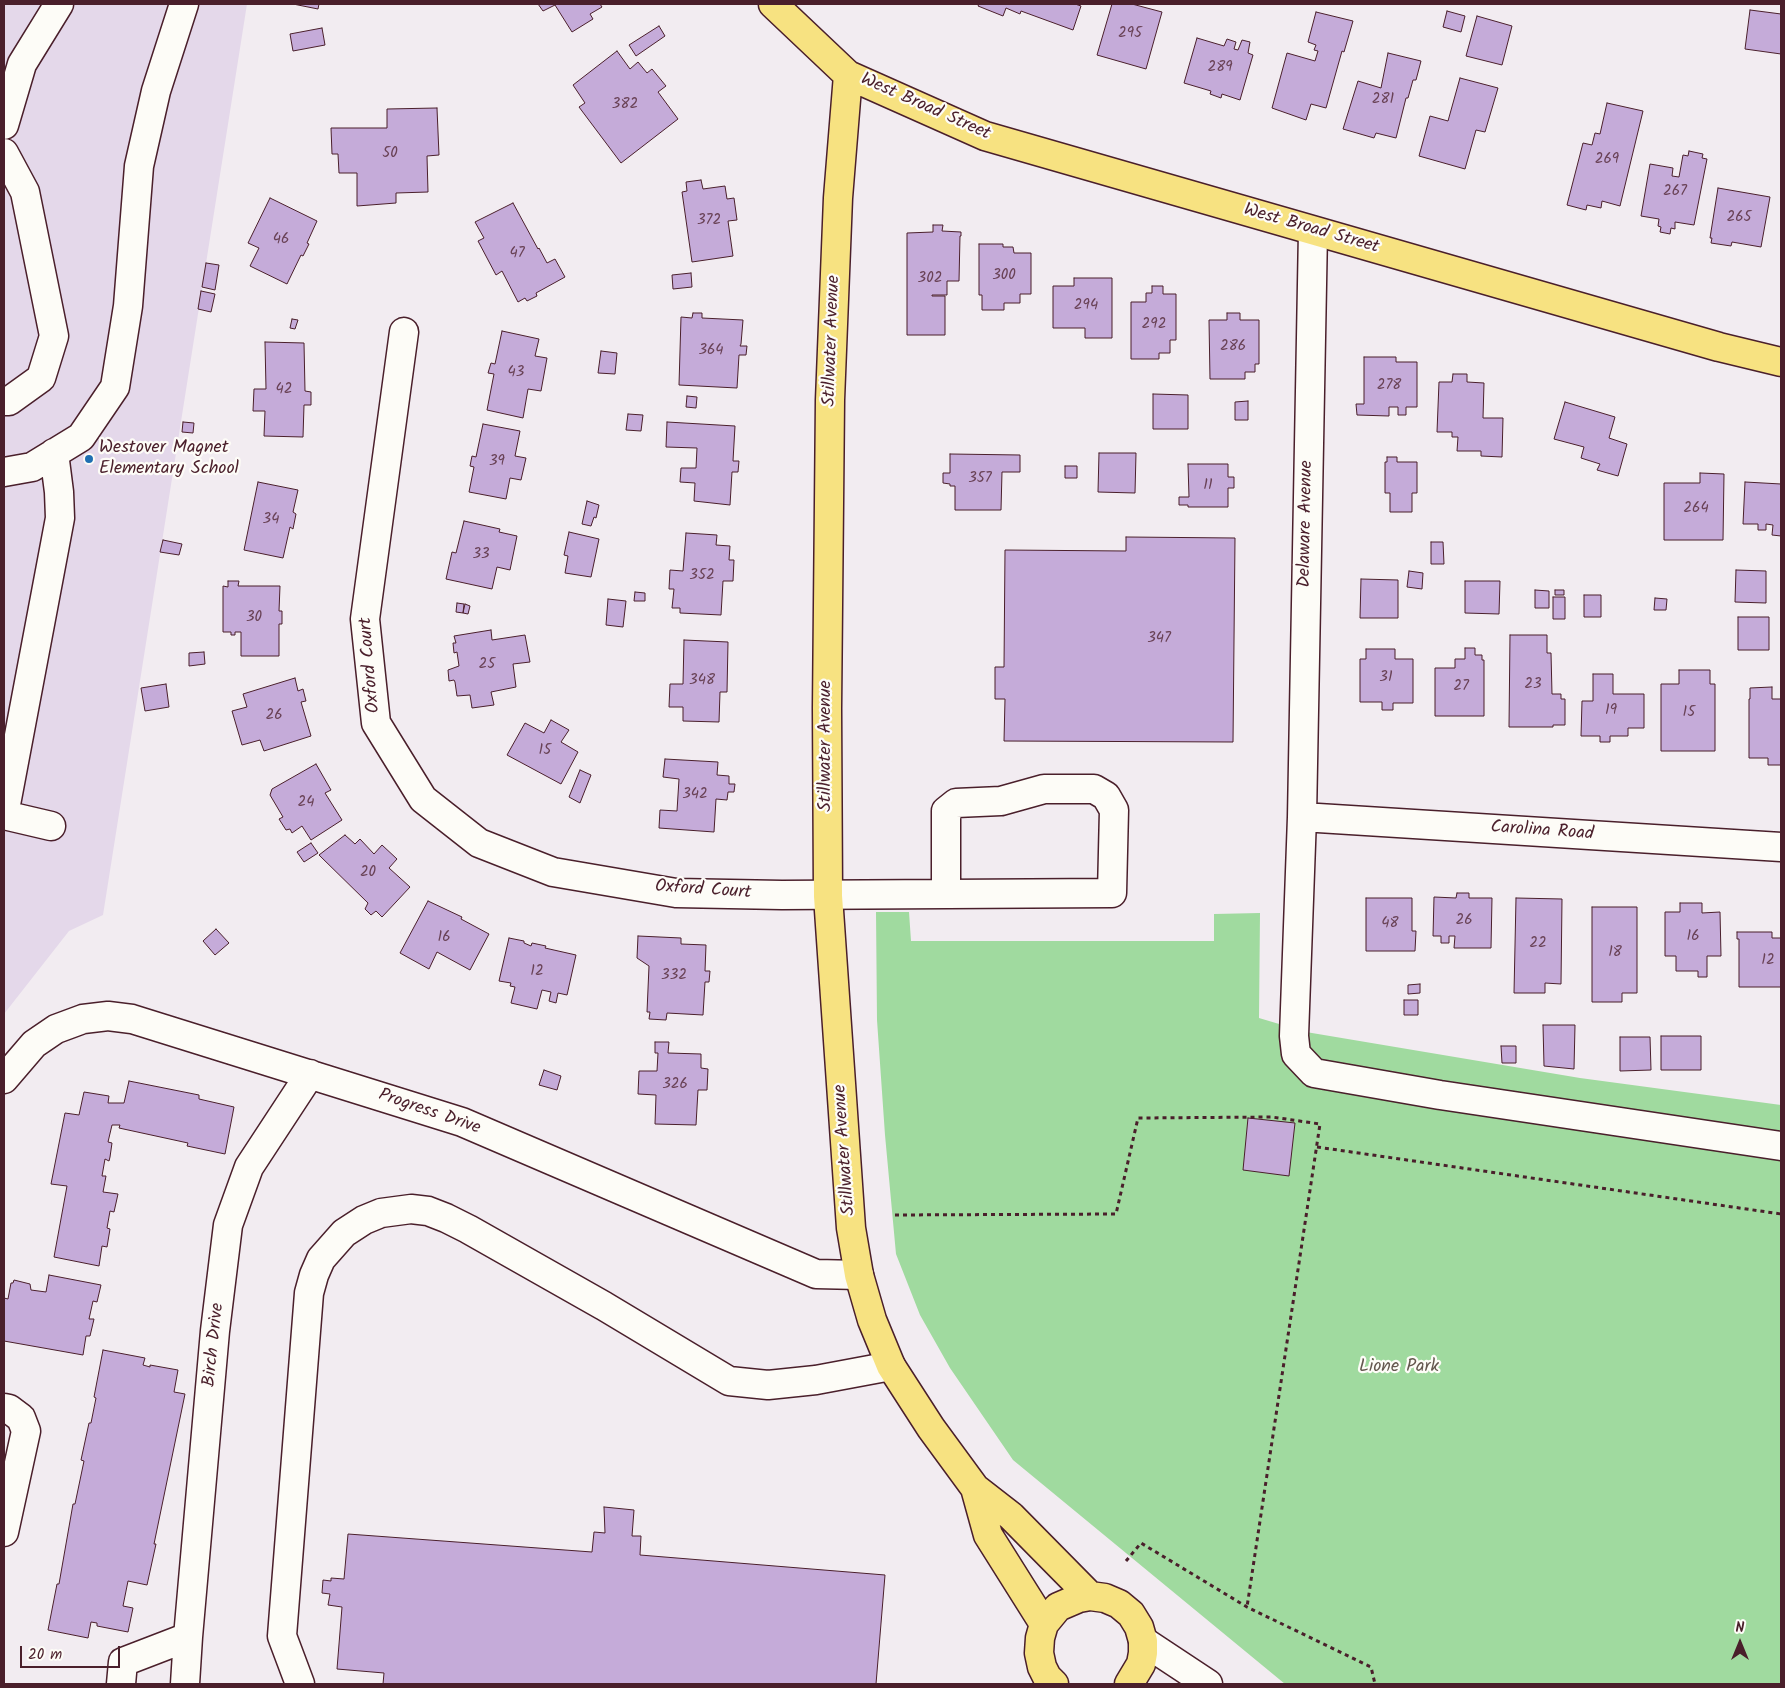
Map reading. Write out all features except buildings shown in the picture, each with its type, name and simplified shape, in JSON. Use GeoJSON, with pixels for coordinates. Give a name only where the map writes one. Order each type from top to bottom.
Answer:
{"type":"FeatureCollection","features":[{"type":"Feature","properties":{"kind":"main road"},"geometry":{"type":"LineString","coordinates":[[772,4],[848,75]]}},
{"type":"Feature","properties":{"kind":"main road","name":"West Broad Street"},"geometry":{"type":"LineString","coordinates":[[848,75],[985,136],[1710,344],[1781,362]]}},
{"type":"Feature","properties":{"kind":"main road","name":"Stillwater Avenue"},"geometry":{"type":"LineString","coordinates":[[848,75],[838,198],[830,400],[827,698],[828,896],[851,1228],[859,1275],[872,1320],[891,1366],[975,1488],[1011,1516],[1090,1596]]}},
{"type":"Feature","properties":{"kind":"main road","name":"Stillwater Avenue"},"geometry":{"type":"LineString","coordinates":[[975,1488],[988,1535],[1044,1624]]}},
{"type":"Feature","properties":{"kind":"main road"},"geometry":{"type":"LineString","coordinates":[[1046,1678],[1039,1653],[1040,1638],[1044,1624],[1058,1607],[1079,1598],[1090,1596],[1105,1598],[1119,1604],[1131,1614],[1139,1627],[1144,1653],[1141,1664],[1129,1684]]}},
{"type":"Feature","properties":{"kind":"street"},"geometry":{"type":"LineString","coordinates":[[4,125],[22,64],[59,4]]}},
{"type":"Feature","properties":{"kind":"street"},"geometry":{"type":"LineString","coordinates":[[4,472],[32,467],[81,437],[116,387],[128,306],[139,166],[156,92],[184,4]]}},
{"type":"Feature","properties":{"kind":"street"},"geometry":{"type":"LineString","coordinates":[[4,153],[25,192],[54,336],[41,378],[9,401],[4,401]]}},
{"type":"Feature","properties":{"kind":"street","name":"Delaware Avenue"},"geometry":{"type":"LineString","coordinates":[[1313,231],[1302,817],[1294,1036],[1296,1054],[1314,1072],[1440,1095],[1781,1146]]}},
{"type":"Feature","properties":{"kind":"street","name":"Oxford Court"},"geometry":{"type":"LineString","coordinates":[[404,332],[365,619],[376,724],[423,799],[479,843],[552,872],[676,893],[828,896],[1112,893],[1114,810],[1106,796],[1094,789],[1044,789],[1001,801],[956,802],[946,811],[946,894]]}},
{"type":"Feature","properties":{"kind":"street"},"geometry":{"type":"LineString","coordinates":[[51,826],[4,815],[60,518],[54,453]]}},
{"type":"Feature","properties":{"kind":"street","name":"Carolina Road"},"geometry":{"type":"LineString","coordinates":[[1302,817],[1781,846]]}},
{"type":"Feature","properties":{"kind":"street","name":"Progress Drive"},"geometry":{"type":"LineString","coordinates":[[4,1080],[34,1044],[56,1029],[83,1019],[108,1016],[132,1018],[462,1122],[816,1274],[859,1275]]}},
{"type":"Feature","properties":{"kind":"street","name":"Birch Drive"},"geometry":{"type":"LineString","coordinates":[[185,1684],[215,1332],[228,1225],[249,1167],[310,1074]]}},
{"type":"Feature","properties":{"kind":"street"},"geometry":{"type":"LineString","coordinates":[[300,1684],[282,1636],[309,1293],[321,1258],[344,1233],[364,1220],[381,1213],[410,1209],[428,1211],[446,1218],[604,1306],[729,1381],[768,1386],[816,1380],[891,1366]]}},
{"type":"Feature","properties":{"kind":"street"},"geometry":{"type":"LineString","coordinates":[[4,1408],[9,1409],[21,1418],[26,1431],[4,1532]]}},
{"type":"Feature","properties":{"kind":"street"},"geometry":{"type":"LineString","coordinates":[[121,1684],[123,1662],[188,1637]]}},
{"type":"Feature","properties":{"kind":"street"},"geometry":{"type":"LineString","coordinates":[[1143,1641],[1208,1684]]}},
{"type":"Feature","properties":{"kind":"path"},"geometry":{"type":"LineString","coordinates":[[895,1214],[1116,1214],[1138,1118],[1272,1117],[1320,1124],[1247,1607]]}},
{"type":"Feature","properties":{"kind":"path"},"geometry":{"type":"LineString","coordinates":[[1317,1147],[1781,1214]]}},
{"type":"Feature","properties":{"kind":"path"},"geometry":{"type":"LineString","coordinates":[[1126,1561],[1140,1543],[1247,1607],[1372,1667],[1375,1684]]}},
{"type":"Feature","properties":{"kind":"shaded area","name":"Westover Magnet Elementary School"},"geometry":{"type":"Polygon","coordinates":[[[4,4],[247,4],[103,915],[69,931],[4,1014],[4,4]]]}},
{"type":"Feature","properties":{"kind":"green space","name":"Lione Park"},"geometry":{"type":"Polygon","coordinates":[[[876,912],[909,912],[911,941],[1214,941],[1214,914],[1260,913],[1259,1018],[1306,1032],[1580,1078],[1781,1105],[1781,1684],[1285,1684],[1013,1460],[950,1368],[920,1315],[896,1254],[877,1020],[876,912]]]}},
{"type":"Feature","properties":{"kind":"place","name":"Westover Magnet Elementary School"},"geometry":{"type":"Point","coordinates":[89,459]}}]}
